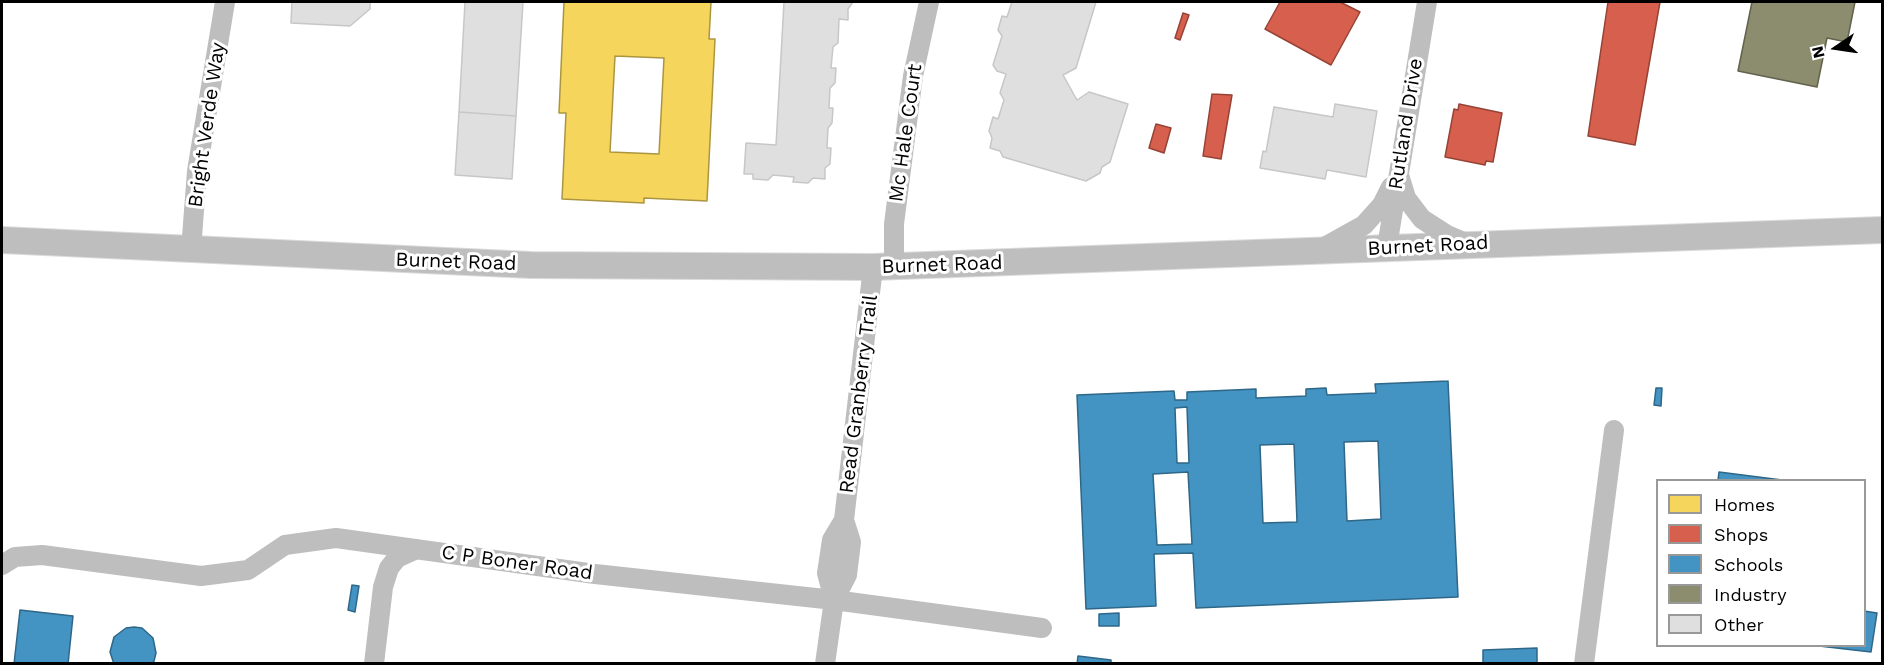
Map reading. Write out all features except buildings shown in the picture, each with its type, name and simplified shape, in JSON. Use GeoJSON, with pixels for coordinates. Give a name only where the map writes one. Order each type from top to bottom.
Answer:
{"type":"FeatureCollection","features":[{"type":"Feature","properties":{"kind":"main road","name":"Burnet Road"},"geometry":{"type":"LineString","coordinates":[[2,240],[531,265],[883,267],[1882,230]]}},
{"type":"Feature","properties":{"kind":"street","name":"Bright Verde Way"},"geometry":{"type":"LineString","coordinates":[[191,250],[196,171],[225,2]]}},
{"type":"Feature","properties":{"kind":"street","name":"Mc Hale Court"},"geometry":{"type":"LineString","coordinates":[[883,267],[894,224],[913,76],[929,2]]}},
{"type":"Feature","properties":{"kind":"street","name":"Rutland Drive"},"geometry":{"type":"LineString","coordinates":[[1387,247],[1427,2]]}},
{"type":"Feature","properties":{"kind":"street"},"geometry":{"type":"LineString","coordinates":[[1398,171],[1406,198],[1422,219],[1447,236],[1468,244]]}},
{"type":"Feature","properties":{"kind":"street"},"geometry":{"type":"LineString","coordinates":[[1319,250],[1364,225],[1374,216],[1398,171]]}},
{"type":"Feature","properties":{"kind":"street","name":"Read Granberry Trail"},"geometry":{"type":"LineString","coordinates":[[825,663],[834,600],[847,575],[850,543],[844,520],[883,267]]}},
{"type":"Feature","properties":{"kind":"street"},"geometry":{"type":"LineString","coordinates":[[1584,663],[1614,430]]}},
{"type":"Feature","properties":{"kind":"street","name":"C P Boner Road"},"geometry":{"type":"LineString","coordinates":[[2,565],[15,557],[42,555],[201,576],[248,570],[285,545],[336,538],[595,574],[834,600],[1042,628]]}},
{"type":"Feature","properties":{"kind":"street"},"geometry":{"type":"LineString","coordinates":[[374,663],[383,587],[389,568],[397,558],[417,549]]}}]}
